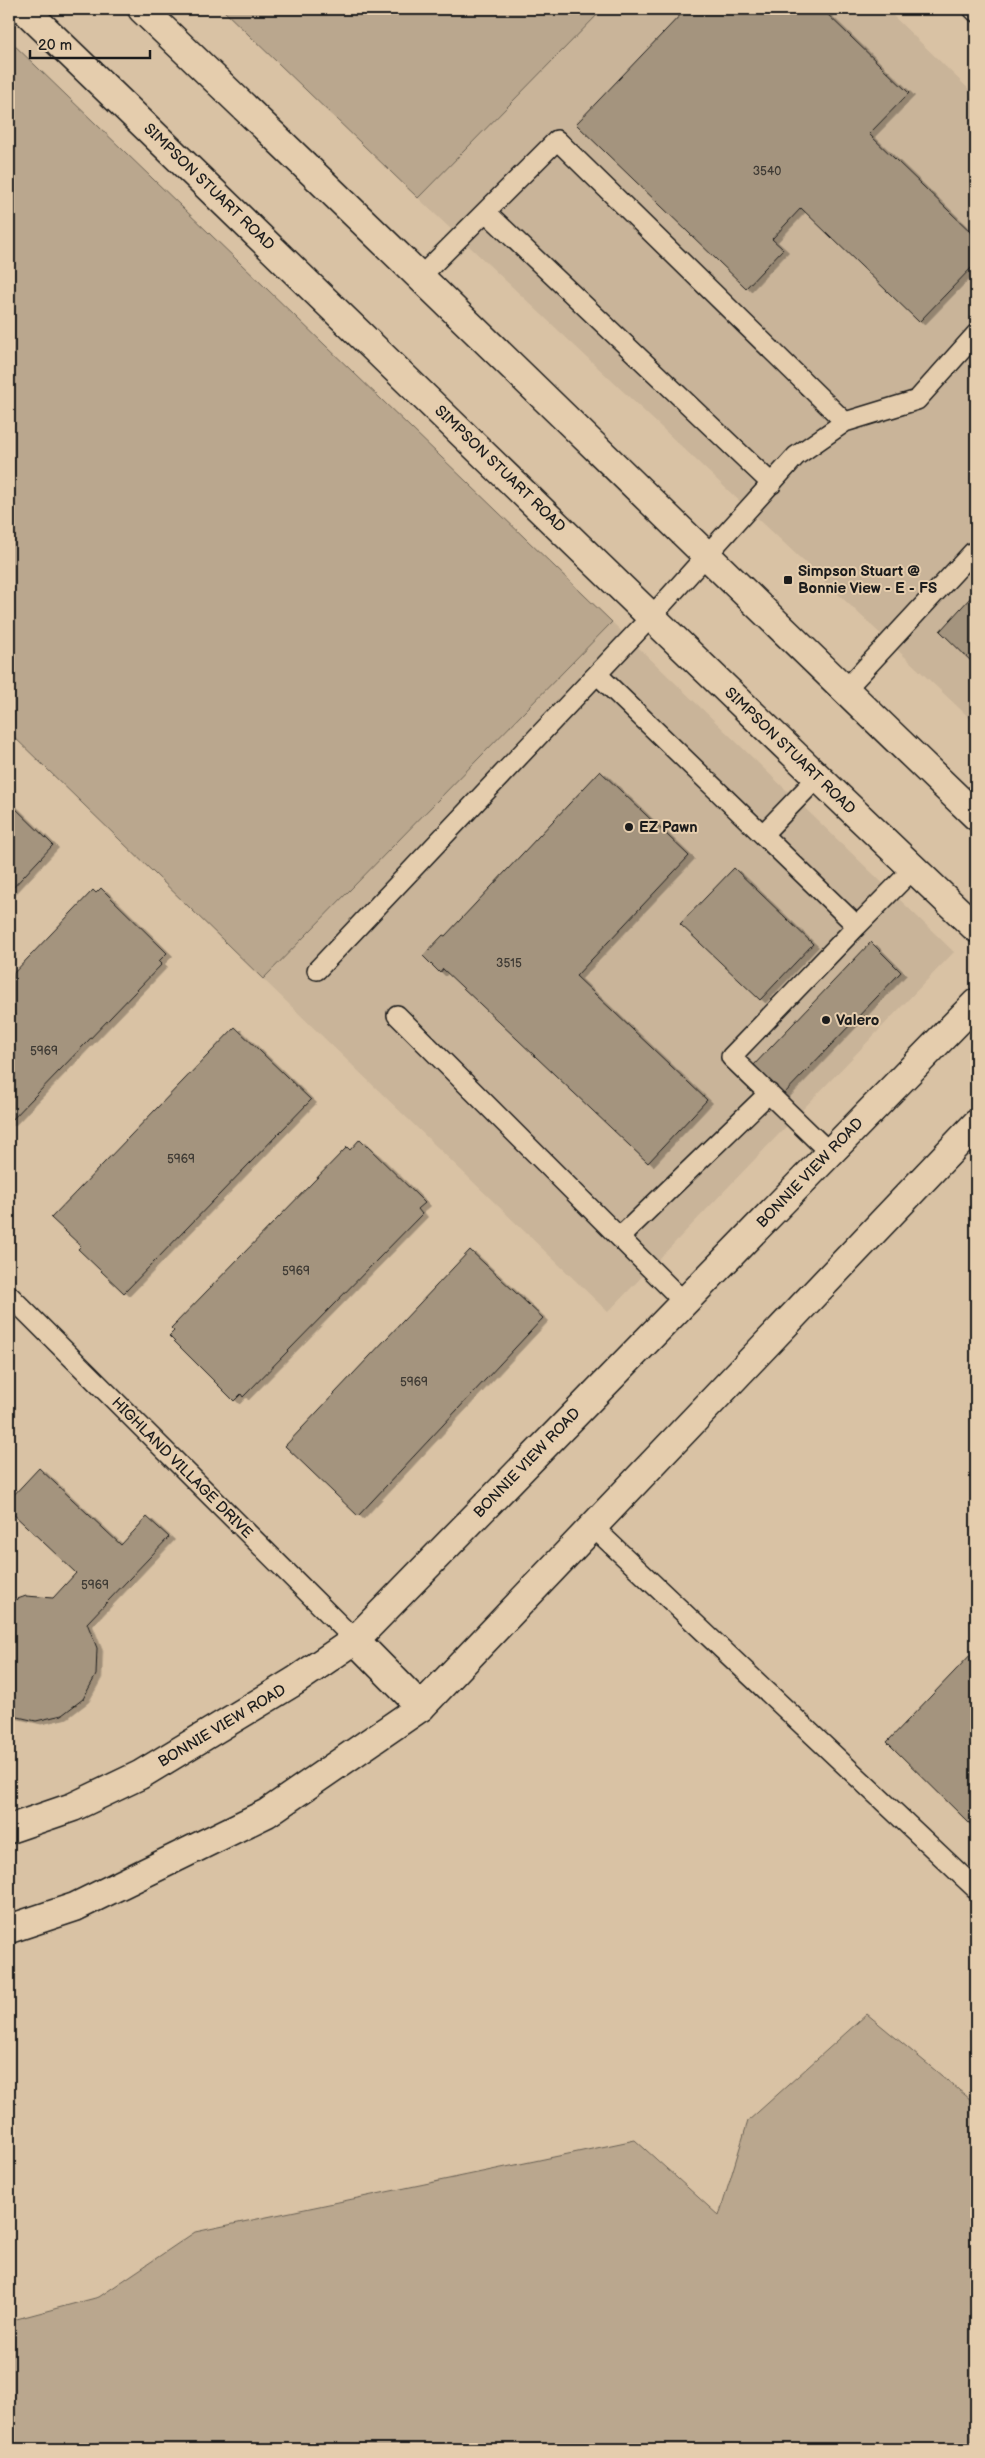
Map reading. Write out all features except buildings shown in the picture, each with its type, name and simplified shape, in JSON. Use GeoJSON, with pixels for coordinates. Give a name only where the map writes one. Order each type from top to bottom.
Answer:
{"type":"FeatureCollection","features":[{"type":"Feature","properties":{"kind":"main road","name":"SIMPSON STUART ROAD"},"geometry":{"type":"LineString","coordinates":[[24,9],[492,460],[650,618],[976,928]]}},
{"type":"Feature","properties":{"kind":"main road"},"geometry":{"type":"LineString","coordinates":[[142,9],[421,276],[707,557],[976,816]]}},
{"type":"Feature","properties":{"kind":"main road","name":"BONNIE VIEW ROAD"},"geometry":{"type":"LineString","coordinates":[[9,1829],[73,1807],[140,1775],[295,1681],[355,1640],[976,1003]]}},
{"type":"Feature","properties":{"kind":"main road"},"geometry":{"type":"LineString","coordinates":[[9,1929],[75,1907],[267,1813],[420,1707],[976,1124]]}},
{"type":"Feature","properties":{"kind":"main road"},"geometry":{"type":"LineString","coordinates":[[355,1640],[420,1707]]}},
{"type":"Feature","properties":{"kind":"lane"},"geometry":{"type":"LineString","coordinates":[[973,9],[976,12]]}},
{"type":"Feature","properties":{"kind":"lane"},"geometry":{"type":"LineString","coordinates":[[421,276],[558,140],[845,422]]}},
{"type":"Feature","properties":{"kind":"lane"},"geometry":{"type":"LineString","coordinates":[[486,212],[772,484]]}},
{"type":"Feature","properties":{"kind":"lane"},"geometry":{"type":"LineString","coordinates":[[317,970],[707,557],[796,456],[845,422],[917,400],[976,334]]}},
{"type":"Feature","properties":{"kind":"lane"},"geometry":{"type":"LineString","coordinates":[[845,690],[973,552],[976,555]]}},
{"type":"Feature","properties":{"kind":"lane"},"geometry":{"type":"LineString","coordinates":[[597,674],[857,926]]}},
{"type":"Feature","properties":{"kind":"lane"},"geometry":{"type":"LineString","coordinates":[[763,834],[818,777]]}},
{"type":"Feature","properties":{"kind":"lane"},"geometry":{"type":"LineString","coordinates":[[830,1153],[731,1057],[914,868]]}},
{"type":"Feature","properties":{"kind":"lane"},"geometry":{"type":"LineString","coordinates":[[397,1015],[684,1302]]}},
{"type":"Feature","properties":{"kind":"lane"},"geometry":{"type":"LineString","coordinates":[[620,1237],[769,1093]]}},
{"type":"Feature","properties":{"kind":"lane","name":"HIGHLAND VILLAGE DRIVE"},"geometry":{"type":"LineString","coordinates":[[9,1295],[355,1640]]}},
{"type":"Feature","properties":{"kind":"lane"},"geometry":{"type":"LineString","coordinates":[[593,1527],[976,1889]]}},
{"type":"Feature","properties":{"kind":"shaded area"},"geometry":{"type":"Polygon","coordinates":[[[222,9],[603,9],[418,198],[222,9]]]}},
{"type":"Feature","properties":{"kind":"shaded area"},"geometry":{"type":"Polygon","coordinates":[[[603,9],[886,9],[976,96],[976,724],[418,198],[603,9]]]}},
{"type":"Feature","properties":{"kind":"shaded area"},"geometry":{"type":"Polygon","coordinates":[[[9,40],[612,622],[263,979],[9,732],[9,40]]]}},
{"type":"Feature","properties":{"kind":"shaded area"},"geometry":{"type":"Polygon","coordinates":[[[612,622],[954,952],[608,1312],[263,979],[612,622]]]}},
{"type":"Feature","properties":{"kind":"shaded area"},"geometry":{"type":"Polygon","coordinates":[[[867,2014],[976,2104],[976,2449],[9,2449],[9,2321],[99,2297],[195,2232],[635,2140],[719,2216],[748,2121],[867,2014]]]}},
{"type":"Feature","properties":{"kind":"place","name":"Simpson Stuart @ Bonnie View - E - FS"},"geometry":{"type":"Point","coordinates":[788,580]}},
{"type":"Feature","properties":{"kind":"place","name":"EZ Pawn"},"geometry":{"type":"Point","coordinates":[629,827]}},
{"type":"Feature","properties":{"kind":"place","name":"Valero"},"geometry":{"type":"Point","coordinates":[826,1020]}}]}
